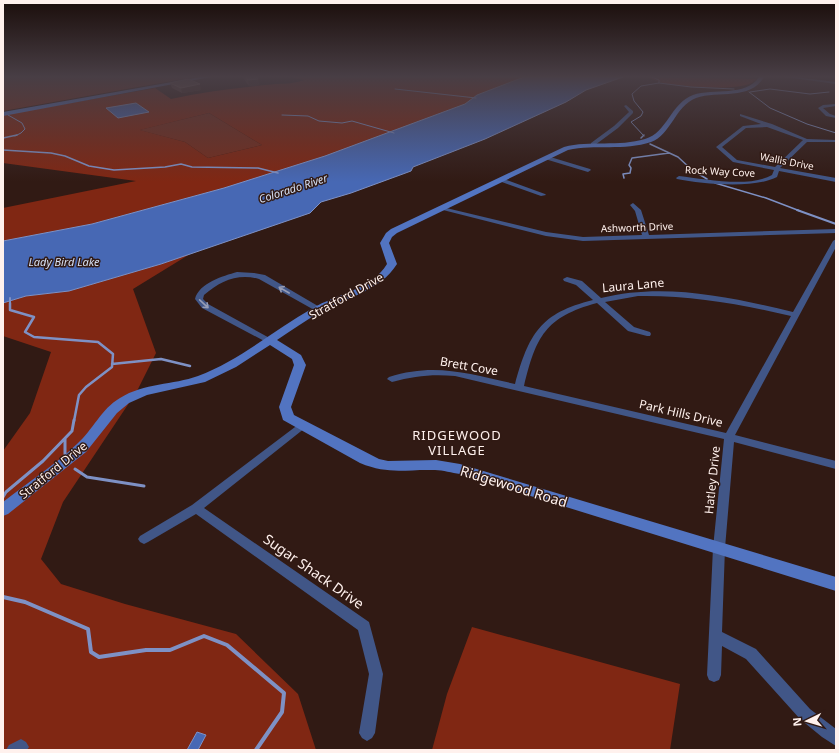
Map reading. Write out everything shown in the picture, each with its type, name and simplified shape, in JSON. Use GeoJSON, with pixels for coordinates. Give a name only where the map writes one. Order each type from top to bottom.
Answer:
{"type":"FeatureCollection","features":[{"type":"Feature","properties":{"kind":"street"},"geometry":{"type":"LineString","coordinates":[[3,114],[13,112]]}},
{"type":"Feature","properties":{"kind":"street"},"geometry":{"type":"LineString","coordinates":[[593,144],[616,127],[631,112]]}},
{"type":"Feature","properties":{"kind":"street","name":"Stratford Drive"},"geometry":{"type":"LineString","coordinates":[[3,510],[90,441],[115,407],[124,400],[148,391],[201,379],[271,341],[319,309],[373,283],[386,275],[392,264],[385,246],[386,237],[394,231],[566,148],[593,144],[648,141],[658,136],[678,112]]}},
{"type":"Feature","properties":{"kind":"street"},"geometry":{"type":"LineString","coordinates":[[825,112],[828,115],[836,117]]}},
{"type":"Feature","properties":{"kind":"street"},"geometry":{"type":"LineString","coordinates":[[742,115],[806,140],[836,142]]}},
{"type":"Feature","properties":{"kind":"street","name":"Wallis Drive"},"geometry":{"type":"LineString","coordinates":[[770,125],[745,127],[719,147],[735,161],[836,180]]}},
{"type":"Feature","properties":{"kind":"street"},"geometry":{"type":"LineString","coordinates":[[778,168],[806,140]]}},
{"type":"Feature","properties":{"kind":"street"},"geometry":{"type":"LineString","coordinates":[[547,158],[588,170]]}},
{"type":"Feature","properties":{"kind":"street","name":"Rock Way Cove"},"geometry":{"type":"LineString","coordinates":[[679,178],[756,182],[767,180],[775,176],[778,168]]}},
{"type":"Feature","properties":{"kind":"street"},"geometry":{"type":"LineString","coordinates":[[501,180],[543,195]]}},
{"type":"Feature","properties":{"kind":"street"},"geometry":{"type":"LineString","coordinates":[[632,206],[638,210],[646,237]]}},
{"type":"Feature","properties":{"kind":"street","name":"Ashworth Drive"},"geometry":{"type":"LineString","coordinates":[[442,209],[561,237],[602,239],[836,231]]}},
{"type":"Feature","properties":{"kind":"street","name":"Hatley Drive"},"geometry":{"type":"LineString","coordinates":[[714,675],[718,548],[729,437],[795,315],[832,258],[836,242]]}},
{"type":"Feature","properties":{"kind":"street"},"geometry":{"type":"LineString","coordinates":[[271,341],[205,306],[199,299],[200,294],[207,287],[222,279],[252,274],[262,277],[319,309]]}},
{"type":"Feature","properties":{"kind":"street"},"geometry":{"type":"LineString","coordinates":[[567,279],[579,283],[631,328],[647,334]]}},
{"type":"Feature","properties":{"kind":"street","name":"Laura Lane"},"geometry":{"type":"LineString","coordinates":[[519,388],[529,350],[539,334],[552,320],[574,308],[598,300],[629,295],[683,294],[711,297],[759,306],[795,315]]}},
{"type":"Feature","properties":{"kind":"street","name":"Ridgewood Road"},"geometry":{"type":"LineString","coordinates":[[271,341],[297,357],[300,361],[300,365],[285,407],[285,413],[288,417],[365,459],[377,464],[388,466],[436,465],[460,469],[836,584]]}},
{"type":"Feature","properties":{"kind":"street","name":"Brett Cove"},"geometry":{"type":"LineString","coordinates":[[392,379],[412,372],[438,371],[455,373],[519,388]]}},
{"type":"Feature","properties":{"kind":"street","name":"Park Hills Drive"},"geometry":{"type":"LineString","coordinates":[[519,388],[729,437],[836,465]]}},
{"type":"Feature","properties":{"kind":"street"},"geometry":{"type":"LineString","coordinates":[[144,539],[196,508],[302,426]]}},
{"type":"Feature","properties":{"kind":"street","name":"Sugar Shack Drive"},"geometry":{"type":"LineString","coordinates":[[196,508],[364,626],[376,674],[367,733]]}},
{"type":"Feature","properties":{"kind":"street"},"geometry":{"type":"LineString","coordinates":[[715,635],[751,654],[805,714],[836,738]]}},
{"type":"Feature","properties":{"kind":"shaded area"},"geometry":{"type":"Polygon","coordinates":[[[19,112],[443,112],[327,156],[224,188],[92,224],[3,241],[3,208],[136,181],[3,163],[3,115],[19,112]],[[209,113],[140,130],[185,142],[208,158],[262,145],[209,113]]]}},
{"type":"Feature","properties":{"kind":"shaded area"},"geometry":{"type":"Polygon","coordinates":[[[209,113],[262,145],[208,158],[185,142],[139,130],[209,113]]]}},
{"type":"Feature","properties":{"kind":"shaded area"},"geometry":{"type":"Polygon","coordinates":[[[190,254],[133,289],[156,353],[137,391],[63,502],[41,559],[61,584],[125,604],[236,634],[298,694],[316,750],[3,750],[3,451],[30,413],[51,352],[3,336],[3,303],[26,296],[69,291],[190,254]]]}},
{"type":"Feature","properties":{"kind":"shaded area"},"geometry":{"type":"Polygon","coordinates":[[[472,627],[680,684],[670,750],[432,750],[447,694],[472,627]]]}},
{"type":"Feature","properties":{"kind":"water"},"geometry":{"type":"Polygon","coordinates":[[[111,112],[148,112],[118,118],[111,112]]]}},
{"type":"Feature","properties":{"kind":"water","name":"Lady Bird Lake"},"geometry":{"type":"Polygon","coordinates":[[[443,112],[544,112],[485,139],[413,167],[411,171],[351,193],[321,202],[310,213],[161,264],[69,291],[26,296],[3,303],[3,241],[92,224],[224,188],[325,156],[443,112]]]}},
{"type":"Feature","properties":{"kind":"water"},"geometry":{"type":"Polygon","coordinates":[[[197,732],[206,735],[198,750],[187,750],[197,732]]]}},
{"type":"Feature","properties":{"kind":"waterway"},"geometry":{"type":"LineString","coordinates":[[643,112],[641,116],[631,122],[644,135]]}},
{"type":"Feature","properties":{"kind":"waterway"},"geometry":{"type":"LineString","coordinates":[[780,112],[807,124],[836,133]]}},
{"type":"Feature","properties":{"kind":"waterway"},"geometry":{"type":"LineString","coordinates":[[8,115],[22,123],[25,129],[17,135]]}},
{"type":"Feature","properties":{"kind":"waterway"},"geometry":{"type":"LineString","coordinates":[[282,115],[308,116],[319,121],[342,123],[352,121],[394,133]]}},
{"type":"Feature","properties":{"kind":"waterway"},"geometry":{"type":"LineString","coordinates":[[3,138],[17,135]]}},
{"type":"Feature","properties":{"kind":"waterway"},"geometry":{"type":"LineString","coordinates":[[650,144],[678,157],[692,170],[707,179]]}},
{"type":"Feature","properties":{"kind":"waterway"},"geometry":{"type":"LineString","coordinates":[[3,150],[51,153],[65,156],[89,166],[114,170],[165,167],[181,164],[192,167],[258,168],[278,173]]}},
{"type":"Feature","properties":{"kind":"waterway"},"geometry":{"type":"LineString","coordinates":[[624,178],[623,174],[630,173],[631,168],[629,165],[632,158],[669,153]]}},
{"type":"Feature","properties":{"kind":"waterway"},"geometry":{"type":"LineString","coordinates":[[715,183],[766,198],[800,211]]}},
{"type":"Feature","properties":{"kind":"waterway"},"geometry":{"type":"LineString","coordinates":[[797,210],[836,224]]}},
{"type":"Feature","properties":{"kind":"waterway"},"geometry":{"type":"LineString","coordinates":[[10,298],[10,310],[34,317],[25,332],[34,337],[98,342],[113,354],[112,364]]}},
{"type":"Feature","properties":{"kind":"waterway"},"geometry":{"type":"LineString","coordinates":[[112,364],[161,359],[190,366]]}},
{"type":"Feature","properties":{"kind":"waterway"},"geometry":{"type":"LineString","coordinates":[[74,421],[79,395],[86,387],[112,367],[112,364]]}},
{"type":"Feature","properties":{"kind":"waterway"},"geometry":{"type":"LineString","coordinates":[[65,438],[72,431],[74,420]]}},
{"type":"Feature","properties":{"kind":"waterway"},"geometry":{"type":"LineString","coordinates":[[3,497],[6,492],[43,461],[65,438]]}},
{"type":"Feature","properties":{"kind":"waterway"},"geometry":{"type":"LineString","coordinates":[[65,438],[65,454]]}},
{"type":"Feature","properties":{"kind":"waterway"},"geometry":{"type":"LineString","coordinates":[[75,469],[87,477],[144,486]]}},
{"type":"Feature","properties":{"kind":"waterway"},"geometry":{"type":"LineString","coordinates":[[3,597],[25,602],[88,629],[91,652],[99,657],[146,650],[170,650],[204,636],[227,645],[284,693],[282,712],[256,750]]}},
{"type":"Feature","properties":{"kind":"district","name":"RIDGEWOOD VILLAGE"},"geometry":{"type":"Point","coordinates":[457,442]}},
{"type":"Feature","properties":{"kind":"water label","name":"Colorado River"},"geometry":{"type":"Point","coordinates":[293,188]}}]}
